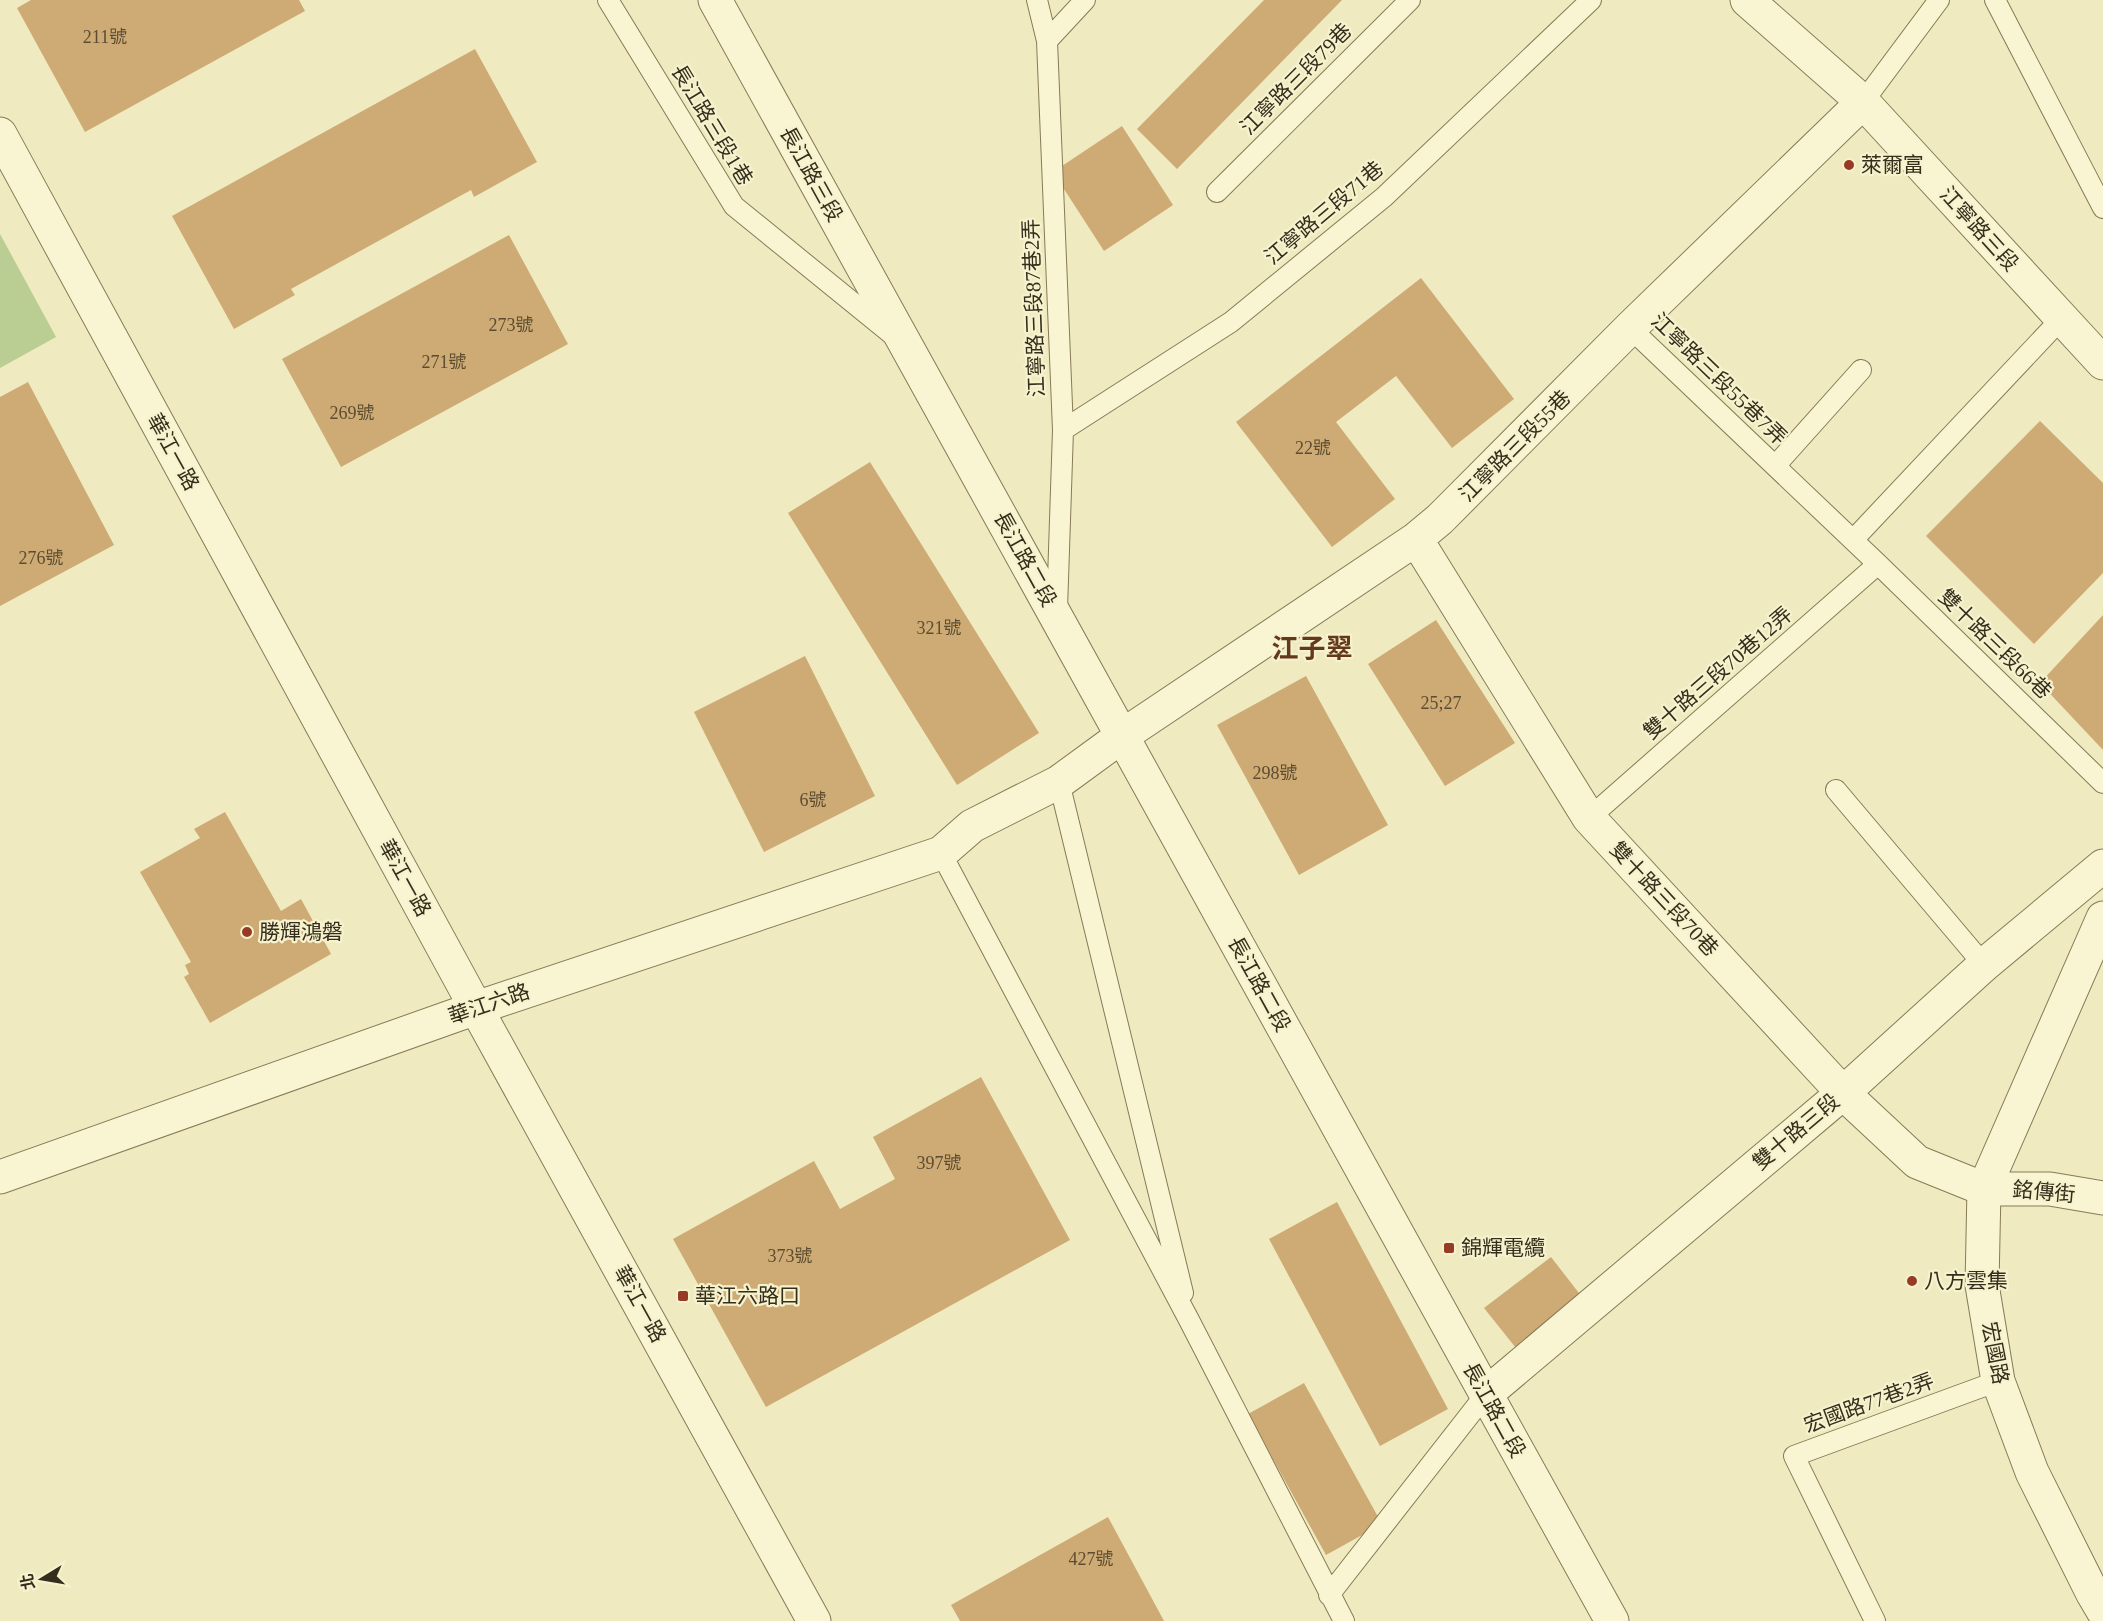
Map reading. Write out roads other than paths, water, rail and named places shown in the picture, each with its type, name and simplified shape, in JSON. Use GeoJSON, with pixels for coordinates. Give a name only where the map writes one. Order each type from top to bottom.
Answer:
{"type":"FeatureCollection","features":[{"type":"Feature","properties":{"kind":"street","name":"長江路三段"},"geometry":{"type":"LineString","coordinates":[[715,0],[907,347]]}},
{"type":"Feature","properties":{"kind":"street","name":"江寧路三段"},"geometry":{"type":"LineString","coordinates":[[1747,0],[1863,102],[2103,363]]}},
{"type":"Feature","properties":{"kind":"street","name":"江寧路三段55巷"},"geometry":{"type":"LineString","coordinates":[[1059,782],[1122,736],[1416,539],[1440,519],[1630,328],[1863,102]]}},
{"type":"Feature","properties":{"kind":"street","name":"華江一路"},"geometry":{"type":"LineString","coordinates":[[0,134],[476,1008],[814,1621]]}},
{"type":"Feature","properties":{"kind":"street","name":"長江路二段"},"geometry":{"type":"LineString","coordinates":[[907,347],[1612,1621]]}},
{"type":"Feature","properties":{"kind":"street","name":"雙十路三段70巷"},"geometry":{"type":"LineString","coordinates":[[1416,539],[1589,818],[1843,1093],[1917,1162],[1984,1188]]}},
{"type":"Feature","properties":{"kind":"street","name":"華江六路"},"geometry":{"type":"LineString","coordinates":[[0,1177],[476,1008],[941,853],[972,825],[1059,782]]}},
{"type":"Feature","properties":{"kind":"street","name":"雙十路三段"},"geometry":{"type":"LineString","coordinates":[[1486,1394],[1843,1093],[1984,965],[2103,866]]}},
{"type":"Feature","properties":{"kind":"street","name":"宏國路"},"geometry":{"type":"LineString","coordinates":[[2103,918],[1984,1188],[1982,1285],[1998,1381],[2032,1472],[2103,1611]]}},
{"type":"Feature","properties":{"kind":"street","name":"銘傳街"},"geometry":{"type":"LineString","coordinates":[[1984,1188],[2049,1189],[2103,1198]]}},
{"type":"Feature","properties":{"kind":"lane","name":"長江路三段1巷"},"geometry":{"type":"LineString","coordinates":[[608,0],[734,206],[907,347]]}},
{"type":"Feature","properties":{"kind":"lane","name":"江寧路三段87巷2弄"},"geometry":{"type":"LineString","coordinates":[[1037,0],[1047,41],[1063,430],[1056,616]]}},
{"type":"Feature","properties":{"kind":"lane"},"geometry":{"type":"LineString","coordinates":[[1047,41],[1085,0]]}},
{"type":"Feature","properties":{"kind":"lane","name":"江寧路三段79巷"},"geometry":{"type":"LineString","coordinates":[[1216,192],[1410,0]]}},
{"type":"Feature","properties":{"kind":"lane","name":"江寧路三段71巷"},"geometry":{"type":"LineString","coordinates":[[1063,430],[1231,322],[1384,197],[1591,0]]}},
{"type":"Feature","properties":{"kind":"lane"},"geometry":{"type":"LineString","coordinates":[[1863,102],[1939,0]]}},
{"type":"Feature","properties":{"kind":"lane"},"geometry":{"type":"LineString","coordinates":[[1995,0],[2103,208]]}},
{"type":"Feature","properties":{"kind":"lane"},"geometry":{"type":"LineString","coordinates":[[1853,540],[2061,319]]}},
{"type":"Feature","properties":{"kind":"lane","name":"江寧路三段55巷7弄"},"geometry":{"type":"LineString","coordinates":[[1630,328],[1853,540]]}},
{"type":"Feature","properties":{"kind":"lane","name":"江寧路三段55巷7弄"},"geometry":{"type":"LineString","coordinates":[[1775,466],[1861,370]]}},
{"type":"Feature","properties":{"kind":"lane","name":"雙十路三段66巷"},"geometry":{"type":"LineString","coordinates":[[1853,540],[2103,783]]}},
{"type":"Feature","properties":{"kind":"lane","name":"雙十路三段70巷12弄"},"geometry":{"type":"LineString","coordinates":[[1589,818],[1878,564]]}},
{"type":"Feature","properties":{"kind":"lane"},"geometry":{"type":"LineString","coordinates":[[1059,782],[1189,1320]]}},
{"type":"Feature","properties":{"kind":"lane"},"geometry":{"type":"LineString","coordinates":[[1836,790],[1984,965]]}},
{"type":"Feature","properties":{"kind":"lane"},"geometry":{"type":"LineString","coordinates":[[941,853],[1189,1320],[1344,1621]]}},
{"type":"Feature","properties":{"kind":"lane","name":"宏國路77巷2弄"},"geometry":{"type":"LineString","coordinates":[[1875,1621],[1794,1456],[1998,1381]]}},
{"type":"Feature","properties":{"kind":"lane"},"geometry":{"type":"LineString","coordinates":[[1329,1595],[1486,1394]]}},
{"type":"Feature","properties":{"kind":"place","name":"萊爾富"},"geometry":{"type":"Point","coordinates":[1849,165]}},
{"type":"Feature","properties":{"kind":"place","name":"勝輝鴻磐"},"geometry":{"type":"Point","coordinates":[247,932]}},
{"type":"Feature","properties":{"kind":"place","name":"錦輝電纜"},"geometry":{"type":"Point","coordinates":[1449,1248]}},
{"type":"Feature","properties":{"kind":"place","name":"八方雲集"},"geometry":{"type":"Point","coordinates":[1912,1281]}},
{"type":"Feature","properties":{"kind":"place","name":"華江六路口"},"geometry":{"type":"Point","coordinates":[683,1296]}},
{"type":"Feature","properties":{"kind":"district","name":"江子翠"},"geometry":{"type":"Point","coordinates":[1312,649]}}]}
